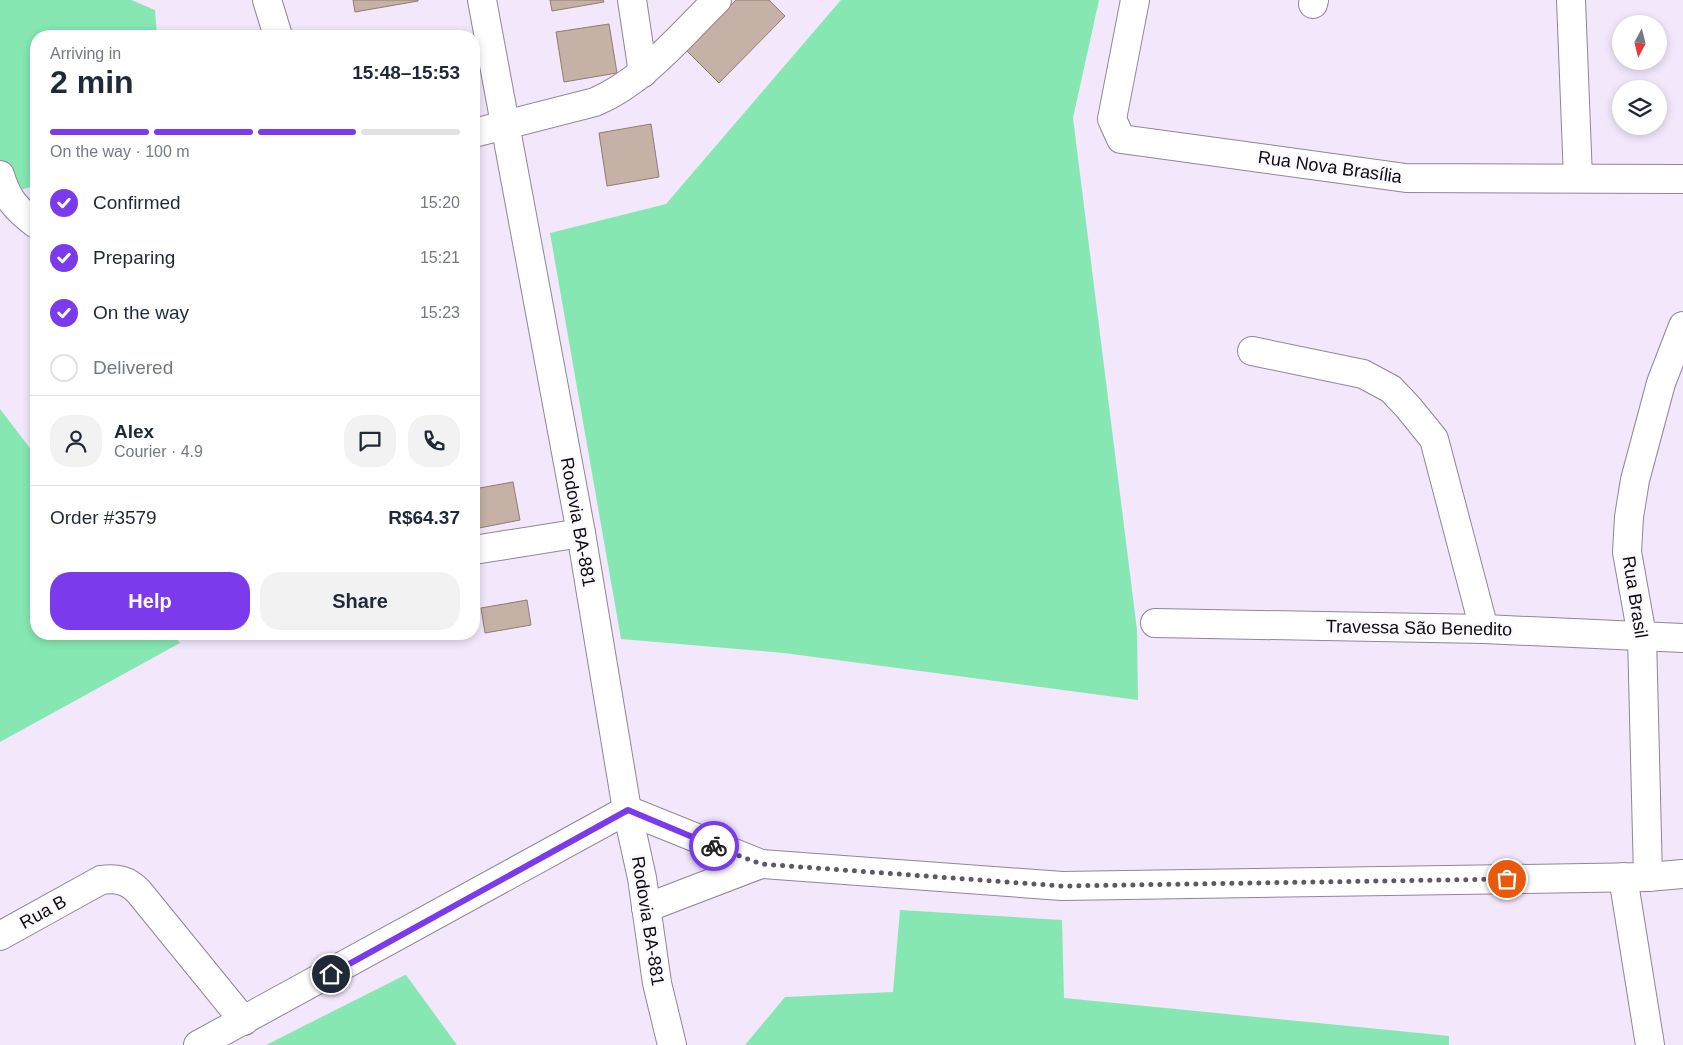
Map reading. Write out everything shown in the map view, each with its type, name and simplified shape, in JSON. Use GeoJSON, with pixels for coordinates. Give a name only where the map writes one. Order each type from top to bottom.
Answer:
{"type":"FeatureCollection","features":[{"type":"Feature","properties":{"kind":"street"},"geometry":{"type":"LineString","coordinates":[[267,0],[276,30]]}},
{"type":"Feature","properties":{"kind":"street","name":"Rodovia BA-881"},"geometry":{"type":"LineString","coordinates":[[482,0],[581,534],[628,810],[642,878],[657,983],[672,1045]]}},
{"type":"Feature","properties":{"kind":"street"},"geometry":{"type":"LineString","coordinates":[[632,0],[643,73]]}},
{"type":"Feature","properties":{"kind":"street"},"geometry":{"type":"LineString","coordinates":[[480,132],[595,102],[610,96],[643,73],[717,0]]}},
{"type":"Feature","properties":{"kind":"street","name":"Rua Nova Brasília"},"geometry":{"type":"LineString","coordinates":[[1135,0],[1112,118],[1120,139],[1406,178],[1683,179]]}},
{"type":"Feature","properties":{"kind":"street"},"geometry":{"type":"LineString","coordinates":[[1571,0],[1578,178]]}},
{"type":"Feature","properties":{"kind":"street"},"geometry":{"type":"LineString","coordinates":[[0,175],[6,194],[30,219]]}},
{"type":"Feature","properties":{"kind":"street","name":"Rua Brasil"},"geometry":{"type":"LineString","coordinates":[[1650,1045],[1635,877],[1642,636],[1627,552],[1628,516],[1635,480],[1661,383],[1683,326]]}},
{"type":"Feature","properties":{"kind":"street"},"geometry":{"type":"LineString","coordinates":[[1252,351],[1363,374],[1391,389],[1408,407],[1434,439],[1484,629]]}},
{"type":"Feature","properties":{"kind":"street"},"geometry":{"type":"LineString","coordinates":[[480,549],[581,534]]}},
{"type":"Feature","properties":{"kind":"street","name":"Travessa São Benedito"},"geometry":{"type":"LineString","coordinates":[[1154,623],[1484,629],[1683,638]]}},
{"type":"Feature","properties":{"kind":"street"},"geometry":{"type":"LineString","coordinates":[[198,1045],[244,1022],[628,810],[761,864],[1062,886],[1635,877],[1683,874]]}},
{"type":"Feature","properties":{"kind":"street"},"geometry":{"type":"LineString","coordinates":[[646,908],[761,864]]}},
{"type":"Feature","properties":{"kind":"street","name":"Rua B"},"geometry":{"type":"LineString","coordinates":[[0,936],[101,880],[114,879],[133,885],[244,1022]]}},
{"type":"Feature","properties":{"kind":"green space"},"geometry":{"type":"Polygon","coordinates":[[[0,0],[131,0],[155,10],[157,30],[30,30],[30,187],[0,197],[0,0]]]}},
{"type":"Feature","properties":{"kind":"green space"},"geometry":{"type":"Polygon","coordinates":[[[841,0],[1099,0],[1073,118],[1137,630],[1138,700],[784,653],[621,639],[550,233],[666,204],[841,0]]]}},
{"type":"Feature","properties":{"kind":"green space"},"geometry":{"type":"Polygon","coordinates":[[[0,409],[30,448],[30,640],[177,640],[180,643],[0,742],[0,409]]]}},
{"type":"Feature","properties":{"kind":"green space"},"geometry":{"type":"Polygon","coordinates":[[[900,910],[1062,920],[1064,998],[1449,1036],[1449,1045],[745,1045],[785,997],[893,992],[900,910]]]}},
{"type":"Feature","properties":{"kind":"green space"},"geometry":{"type":"Polygon","coordinates":[[[405,975],[457,1045],[266,1045],[405,975]]]}},
{"type":"Feature","properties":{"kind":"building"},"geometry":{"type":"Polygon","coordinates":[[[353,0],[418,0],[418,1],[355,12],[353,0]]]}},
{"type":"Feature","properties":{"kind":"building"},"geometry":{"type":"Polygon","coordinates":[[[550,0],[603,0],[604,2],[552,11],[550,0]]]}},
{"type":"Feature","properties":{"kind":"building"},"geometry":{"type":"Polygon","coordinates":[[[736,0],[769,0],[785,16],[719,83],[686,50],[736,0]]]}},
{"type":"Feature","properties":{"kind":"building"},"geometry":{"type":"Polygon","coordinates":[[[609,24],[617,73],[564,82],[556,32],[609,24]]]}},
{"type":"Feature","properties":{"kind":"building"},"geometry":{"type":"Polygon","coordinates":[[[651,124],[659,177],[607,186],[599,133],[651,124]]]}},
{"type":"Feature","properties":{"kind":"building"},"geometry":{"type":"Polygon","coordinates":[[[513,482],[520,520],[480,528],[480,488],[513,482]]]}},
{"type":"Feature","properties":{"kind":"building"},"geometry":{"type":"Polygon","coordinates":[[[527,600],[531,625],[485,633],[481,608],[527,600]]]}},
{"type":"Feature","properties":{"kind":"way so far"},"geometry":{"type":"LineString","coordinates":[[714,846],[761,864],[1062,886],[1507,879]]}},
{"type":"Feature","properties":{"kind":"route"},"geometry":{"type":"LineString","coordinates":[[331,974],[628,810],[714,846]]}}]}
